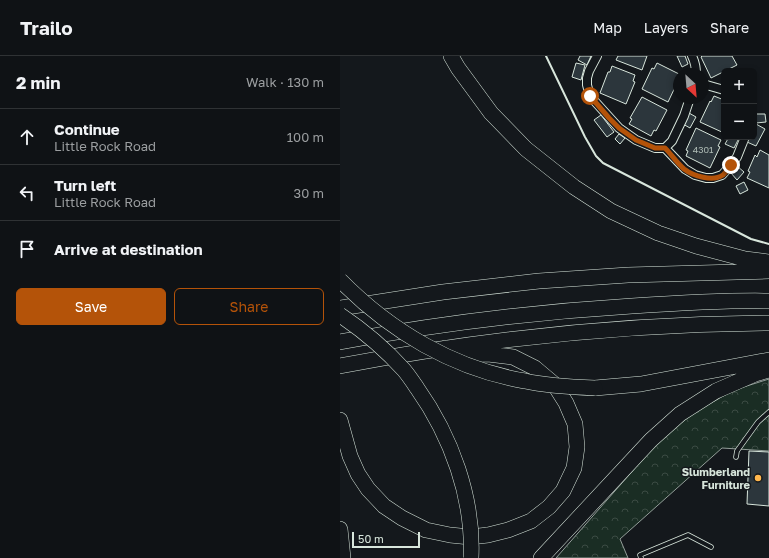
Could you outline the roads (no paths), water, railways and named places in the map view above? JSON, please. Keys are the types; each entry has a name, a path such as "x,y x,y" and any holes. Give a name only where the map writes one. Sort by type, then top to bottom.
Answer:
{"highway":[{"path":"451,56 491,113 526,149 574,187 611,211 658,233 696,246 745,259 769,262"},
{"path":"340,308 443,292 554,280 628,275 769,271"},
{"path":"340,280 384,320 425,346 474,367 523,381 567,387 595,388 641,384 769,360"},
{"path":"340,342 465,322 565,310 664,304 769,301"},
{"path":"340,315 373,340 405,372 425,399 442,428 456,462 464,489 472,544 471,558"},
{"path":"340,366 444,348 503,340 602,330 769,323"},
{"path":"340,420 350,456 358,474 368,489 384,506 402,518 426,530 470,537 488,535 508,530 531,521 549,507 563,491 574,468 577,447 575,424 566,403 554,384 535,368 513,357 488,354 468,355 444,348"},
{"path":"541,558 651,440 680,414 716,391 755,374 769,370"},
{"path":"340,529 343,558"}],"street":[{"path":"596,56 587,78 590,96 619,128 636,140 655,148 665,148 672,141 688,104"},
{"path":"692,56 696,68"},
{"path":"709,86 721,89"},
{"path":"665,148 685,169 695,175 713,178 722,175 731,165 737,157 744,140"}],"lane":[{"path":"736,457 737,451 758,422 769,412"},
{"path":"641,558 640,555 688,535 711,547"}],"place":[{"name":"Slumberland Furniture","path":"758,478"}]}
